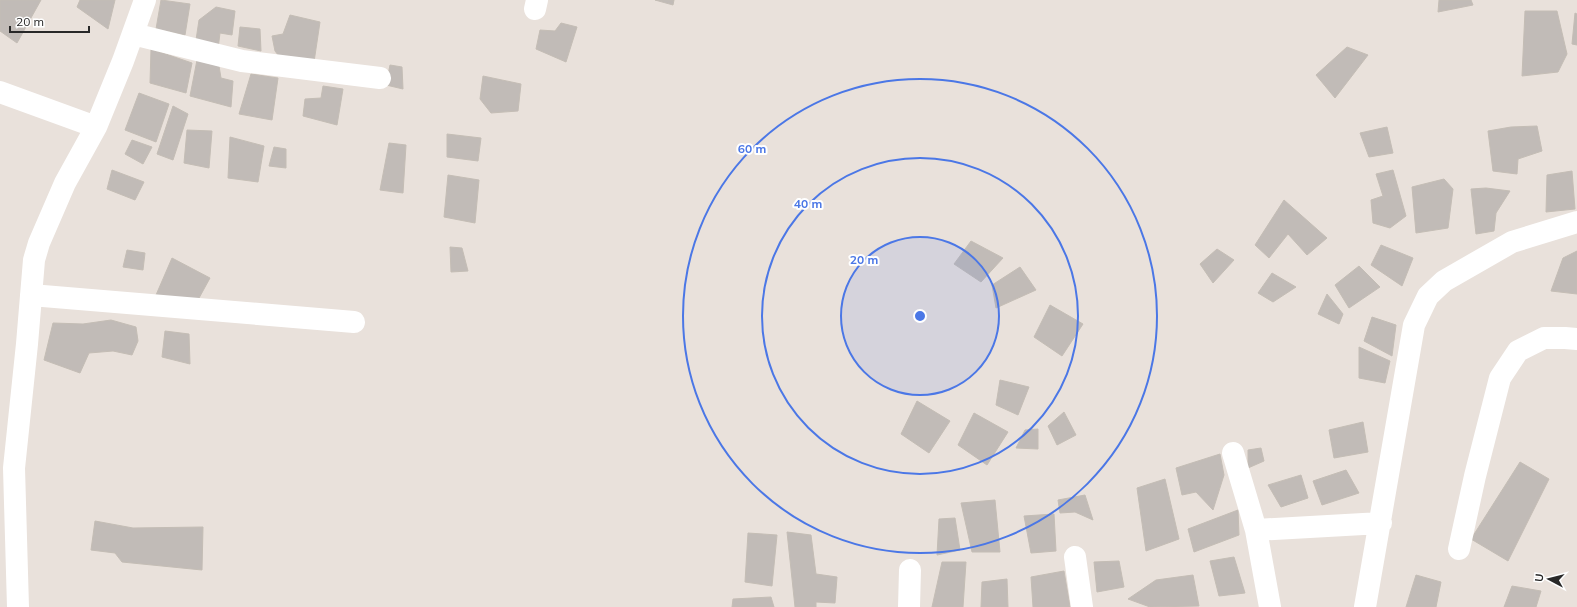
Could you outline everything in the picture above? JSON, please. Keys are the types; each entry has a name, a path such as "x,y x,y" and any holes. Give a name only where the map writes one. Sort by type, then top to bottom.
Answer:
{"street":[{"path":"18,607 14,468 34,260 39,244 65,183 96,127 145,0"},
{"path":"133,34 242,61 380,78"},
{"path":"0,92 96,127"},
{"path":"1365,607 1381,523 1414,326 1428,296 1444,281 1512,242 1577,222"},
{"path":"31,295 354,322"},
{"path":"1459,549 1475,476 1500,378 1518,351 1544,338 1577,339"},
{"path":"1233,453 1256,530 1270,607"},
{"path":"1256,530 1381,523"},
{"path":"1076,557 1082,607"},
{"path":"909,607 910,570"}],"building":[{"path":"0,0 41,0 17,43 0,31"},
{"path":"80,0 115,0 108,29 77,7"},
{"path":"161,0 190,4 185,35 156,29"},
{"path":"655,0 674,0 673,5"},
{"path":"1439,0 1471,0 1473,5 1438,12"},
{"path":"216,7 235,11 232,35 220,33 218,49 196,40 199,20"},
{"path":"1525,11 1557,11 1567,54 1558,72 1522,76"},
{"path":"1575,13 1577,14 1577,45 1572,44"},
{"path":"290,15 320,22 314,62 282,60 275,51 272,36 283,34"},
{"path":"561,23 577,27 566,62 536,49 540,30 555,31"},
{"path":"240,27 260,29 261,51 238,46"},
{"path":"1347,47 1368,55 1335,98 1316,75"},
{"path":"151,49 192,63 186,93 150,83"},
{"path":"197,60 219,66 221,78 233,81 231,107 190,96"},
{"path":"390,65 402,67 403,89 386,85"},
{"path":"251,74 278,78 272,120 239,114"},
{"path":"483,76 521,84 518,111 491,113 480,99"},
{"path":"323,86 343,89 337,125 303,116 305,99 321,98"},
{"path":"139,93 169,104 156,142 125,130"},
{"path":"173,106 188,114 173,160 157,154"},
{"path":"1537,126 1542,151 1518,159 1517,174 1493,171 1488,131 1511,127"},
{"path":"1387,127 1393,153 1369,157 1360,133"},
{"path":"187,130 212,131 209,168 184,163"},
{"path":"447,134 481,138 478,161 447,157"},
{"path":"230,137 264,146 258,182 228,178"},
{"path":"132,140 152,147 143,164 125,154"},
{"path":"389,143 406,145 403,193 380,190"},
{"path":"274,147 286,149 286,168 269,166"},
{"path":"112,170 144,182 135,200 107,189"},
{"path":"1393,170 1406,216 1390,228 1373,223 1371,200 1383,196 1376,174"},
{"path":"1572,171 1575,209 1546,212 1547,175"},
{"path":"448,175 479,180 475,223 444,217"},
{"path":"1444,179 1453,189 1448,228 1416,233 1412,187"},
{"path":"1486,188 1510,191 1496,213 1494,231 1476,234 1471,189"},
{"path":"1284,200 1327,238 1307,255 1288,234 1269,258 1255,245"},
{"path":"971,241 1003,258 981,282 954,264"},
{"path":"1381,245 1413,258 1402,286 1371,265"},
{"path":"450,247 462,248 468,271 451,272"},
{"path":"1217,249 1234,260 1213,283 1200,264"},
{"path":"127,250 145,253 143,270 123,267"},
{"path":"1577,251 1577,294 1551,291 1563,258"},
{"path":"172,258 210,278 193,309 156,295"},
{"path":"1359,266 1380,287 1349,308 1335,285"},
{"path":"1020,267 1036,290 996,308 992,285"},
{"path":"1272,273 1296,287 1273,302 1258,293"},
{"path":"1327,294 1343,314 1339,324 1318,314"},
{"path":"1050,305 1083,324 1062,356 1034,337"},
{"path":"1372,317 1396,325 1392,356 1364,341"},
{"path":"111,320 136,327 138,341 132,355 113,351 89,353 80,373 44,360 53,323 83,324"},
{"path":"165,331 189,334 190,364 162,357"},
{"path":"1359,347 1390,361 1385,383 1359,378"},
{"path":"1000,380 1029,387 1018,415 996,405"},
{"path":"917,401 950,421 929,453 901,434"},
{"path":"1064,412 1076,435 1057,445 1048,426"},
{"path":"974,413 1008,432 987,465 958,445"},
{"path":"1363,422 1368,452 1334,458 1329,430"},
{"path":"1038,429 1038,449 1016,448 1025,430"},
{"path":"1261,448 1264,461 1248,468 1248,450"},
{"path":"1220,454 1224,475 1213,510 1196,492 1182,495 1176,468"},
{"path":"1520,462 1549,479 1508,561 1471,539"},
{"path":"1346,470 1359,493 1322,505 1313,481"},
{"path":"1301,475 1308,498 1281,507 1268,485"},
{"path":"1165,479 1179,539 1146,551 1137,488"},
{"path":"1085,495 1093,520 1075,512 1060,513 1058,500"},
{"path":"995,500 1000,552 972,552 961,503"},
{"path":"1238,510 1239,535 1194,552 1188,529"},
{"path":"1054,514 1056,551 1031,553 1024,516"},
{"path":"955,518 960,550 937,555 939,519"},
{"path":"95,521 133,528 203,527 202,570 122,562 115,553 91,550"},
{"path":"787,532 811,535 816,574 837,577 835,603 816,602 816,607 795,607"},
{"path":"748,533 777,535 772,586 745,582"},
{"path":"1234,557 1245,593 1219,596 1210,561"},
{"path":"1119,561 1124,587 1097,592 1094,562"},
{"path":"942,562 966,562 963,607 932,607"},
{"path":"1064,571 1070,607 1033,607 1031,577"},
{"path":"1193,575 1199,606 1150,607 1128,599 1156,580"},
{"path":"1416,575 1441,582 1436,607 1406,607"},
{"path":"1007,579 1008,607 981,607 982,582"},
{"path":"1512,586 1541,591 1536,607 1504,607"},
{"path":"771,597 774,607 732,607 733,599"}]}
